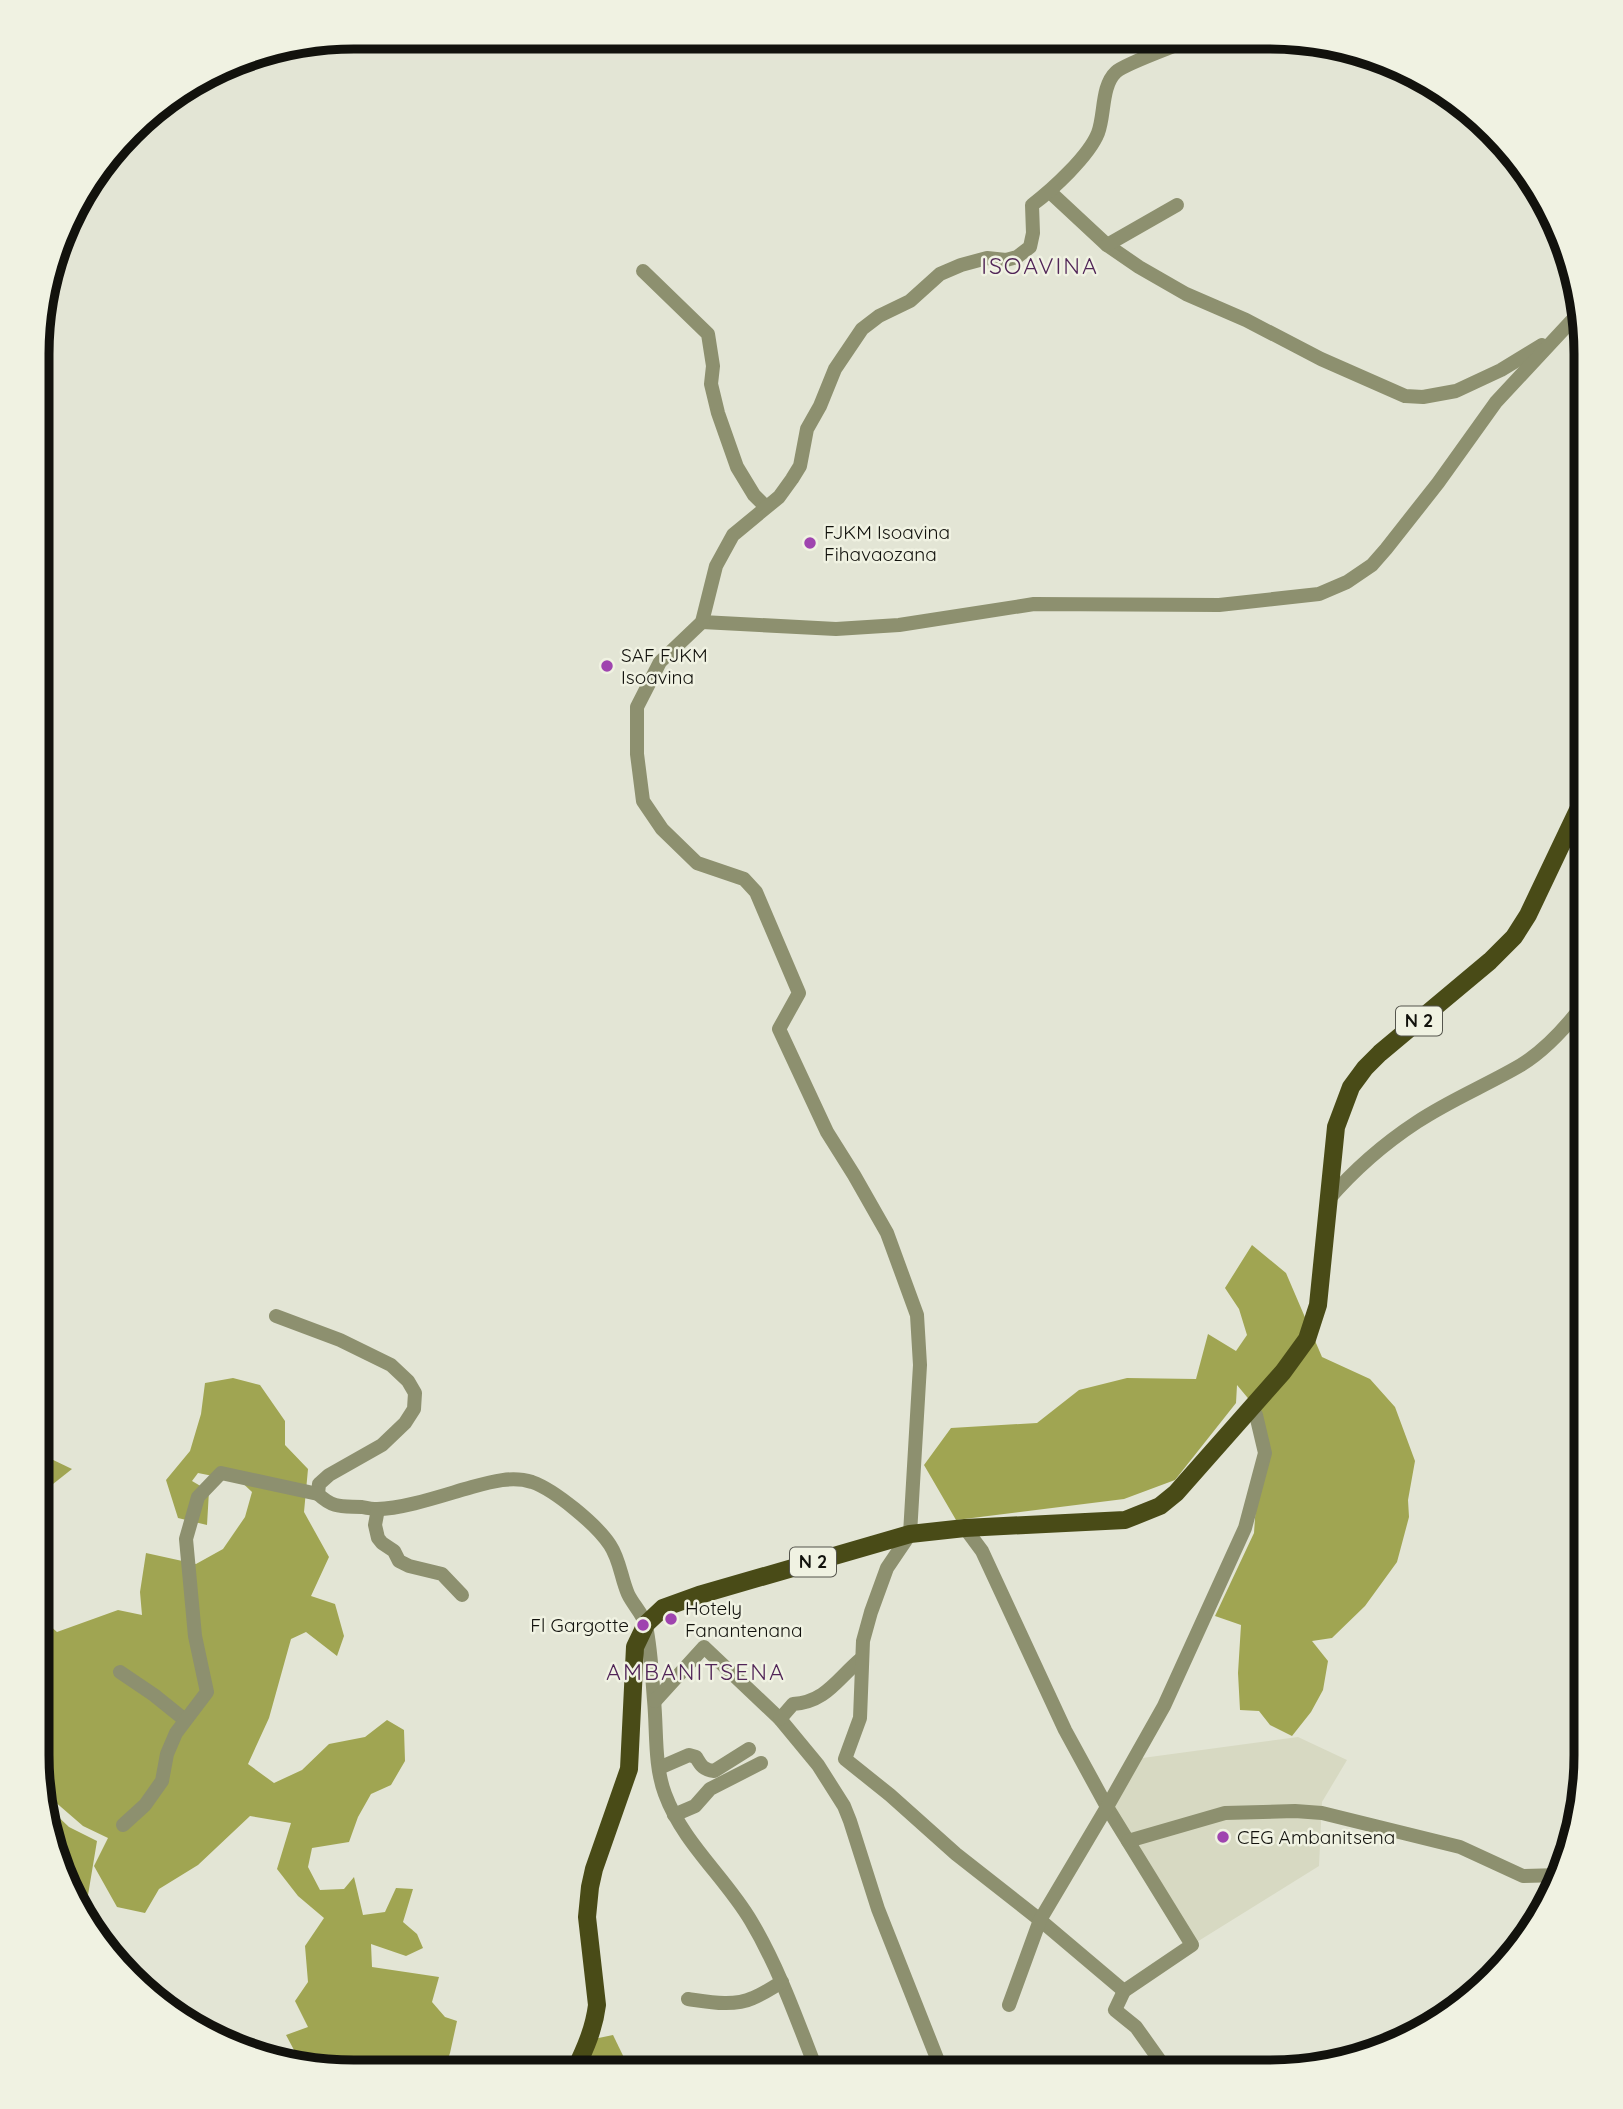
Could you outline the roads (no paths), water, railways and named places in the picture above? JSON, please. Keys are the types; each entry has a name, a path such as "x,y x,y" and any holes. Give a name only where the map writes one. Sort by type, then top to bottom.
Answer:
{"main road":[{"name":"N 2","path":"646,1623 663,1608 699,1595 910,1534 965,1528 1125,1520 1160,1506 1176,1493 1297,1355 1307,1339 1318,1305 1336,1128 1351,1087 1380,1053 1490,961 1514,937 1528,915 1574,818"},
{"path":"580,2060 589,2040 597,2005 587,1917 590,1887 629,1769 635,1647 646,1623"}],"street":[{"path":"1124,1991 845,1759 860,1718 861,1659 871,1612 887,1568 910,1534 920,1365 917,1315 887,1233 827,1132 779,1029 799,993 756,892 744,879 697,863 662,829 643,800 637,754 637,707 660,662 702,622 716,566 733,535 779,496 800,466 807,429 835,369 862,329 879,316 910,301 940,274 987,258 1006,260 1017,257 1030,247 1033,233 1032,205 1050,192 1090,147 1099,131 1109,81 1118,70 1167,49"},
{"path":"1050,192 1107,245 1186,295 1246,320 1321,359 1405,396 1423,397 1456,391 1501,370 1557,335"},
{"path":"1107,245 1177,205"},
{"path":"643,271 708,334 713,366 711,384 718,413 737,467 754,495 765,506"},
{"path":"702,622 836,629 899,625 1034,604 1219,605 1319,594 1347,582 1372,565 1438,483 1496,402 1572,320"},
{"path":"1328,1200 1381,1149 1417,1122 1522,1064 1549,1044 1574,1015"},
{"path":"276,1316 340,1340 391,1365 408,1381 415,1394 414,1409 405,1423 382,1446 329,1475 319,1484 318,1494"},
{"path":"1009,2005 1040,1920 1164,1706 1245,1528 1265,1453 1256,1415 1251,1409"},
{"path":"123,1825 145,1805 162,1782 167,1754 176,1733 207,1692 195,1636 186,1539 198,1497 221,1473 318,1494 325,1500 345,1508 378,1509 487,1482 515,1479 530,1482 544,1487 579,1513 609,1544 619,1564 628,1594 646,1623 659,1768 664,1792 674,1815 750,1919 782,1982 813,2060"},
{"path":"378,1509 375,1525 378,1538 394,1551 399,1561 442,1574 462,1594"},
{"path":"965,1528 982,1551 1055,1710 1107,1807 1192,1945 1124,1991 1115,2010 1136,2027 1159,2060"},
{"path":"654,1701 704,1647 780,1718 818,1765 844,1806 878,1909 938,2060"},
{"path":"780,1718 793,1704 809,1703 828,1692 861,1659"},
{"path":"120,1672 185,1720"},
{"path":"659,1768 689,1755 696,1757 701,1766 714,1771 749,1749"},
{"path":"674,1815 695,1806 710,1789 761,1763"},
{"path":"1128,1841 1225,1813 1322,1812 1460,1847 1523,1876 1550,1875"},
{"path":"688,1999 738,2002 752,1998 782,1982"}],"place":[{"name":"FJKM Isoavina Fihavaozana","path":"810,543"},
{"name":"SAF FJKM Isoavina","path":"607,666"},
{"name":"Hotely Fanantenana","path":"671,1619"},
{"name":"Fl Gargotte","path":"643,1625"},
{"name":"CEG Ambanitsena","path":"1223,1837"}],"district":[{"name":"ISOAVINA","path":"1040,266"},
{"name":"AMBANITSENA","path":"696,1672"}]}
